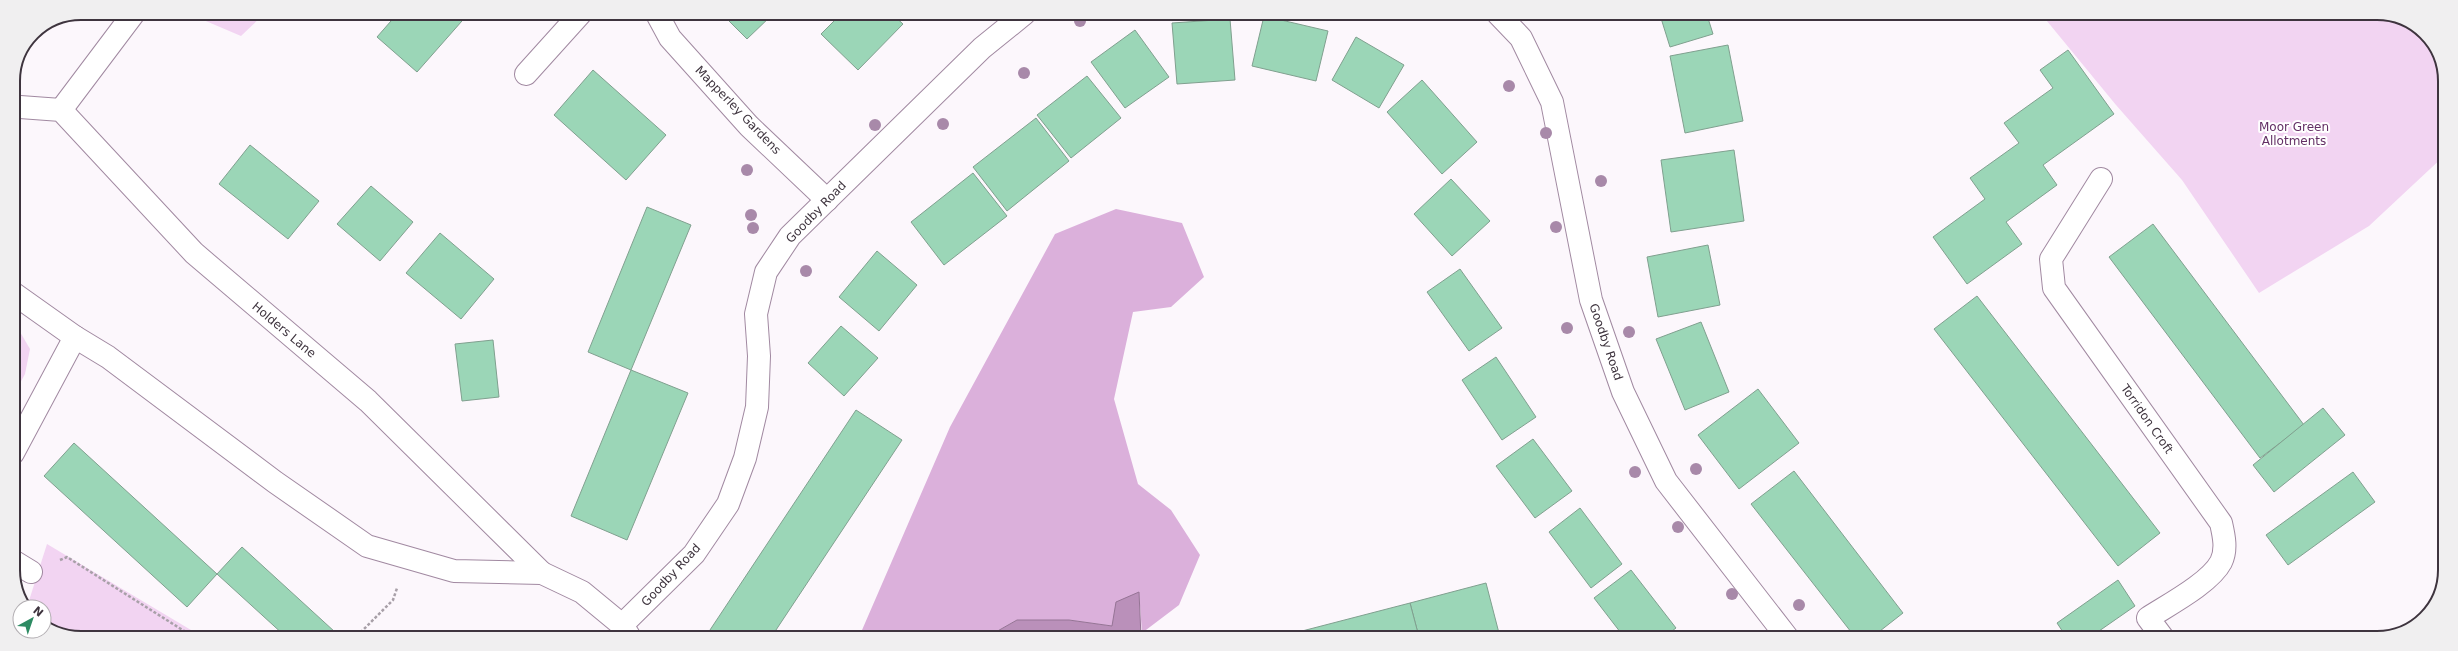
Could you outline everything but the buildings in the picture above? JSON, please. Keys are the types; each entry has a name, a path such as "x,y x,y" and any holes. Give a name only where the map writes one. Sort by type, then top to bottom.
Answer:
{"street":[{"path":"20,107 61,110 129,20"},
{"path":"526,74 576,20"},
{"name":"Mapperley Gardens","path":"660,20 670,38 749,126 827,200"},
{"name":"Goodby Road","path":"625,631 694,554 728,504 745,458 757,407 759,356 756,314 766,272 790,236 982,48 1017,20"},
{"name":"Goodby Road","path":"1504,20 1521,38 1552,102 1591,300 1623,392 1666,481 1782,631"},
{"name":"Holders Lane","path":"61,110 194,253 368,401 542,573 582,592 625,631"},
{"name":"Torridon Croft","path":"2101,179 2050,259 2054,288 2221,523 2225,542 2221,562 2208,578 2148,618 2158,631"},
{"name":"Holders Lane","path":"20,298 75,338 108,358 275,482 367,546 454,571 542,573"},
{"path":"20,440 75,338"}],"path":[{"path":"22,567 67,557 184,631"},
{"path":"362,631 393,600 407,557"}],"green space":[{"path":"203,20 258,20 241,36"},
{"name":"Moor Green Allotments","path":"2046,20 2377,20 2393,22 2407,28 2423,41 2428,47 2436,65 2438,77 2438,162 2369,226 2259,293 2182,180 2116,105"},
{"path":"20,332 30,349 25,374 20,383"},
{"path":"47,544 193,631 81,631 65,629 52,623 52,599 30,599"}],"shaded area":[{"path":"1116,209 1182,223 1204,277 1171,307 1133,312 1114,399 1138,484 1171,510 1200,555 1179,605 1145,631 1142,631 1139,592 1112,626 1069,620 1017,620 998,631 862,631 950,427 1055,234"},
{"path":"1139,592 1141,631 998,631 1017,620 1069,620 1112,626 1116,602"}]}
